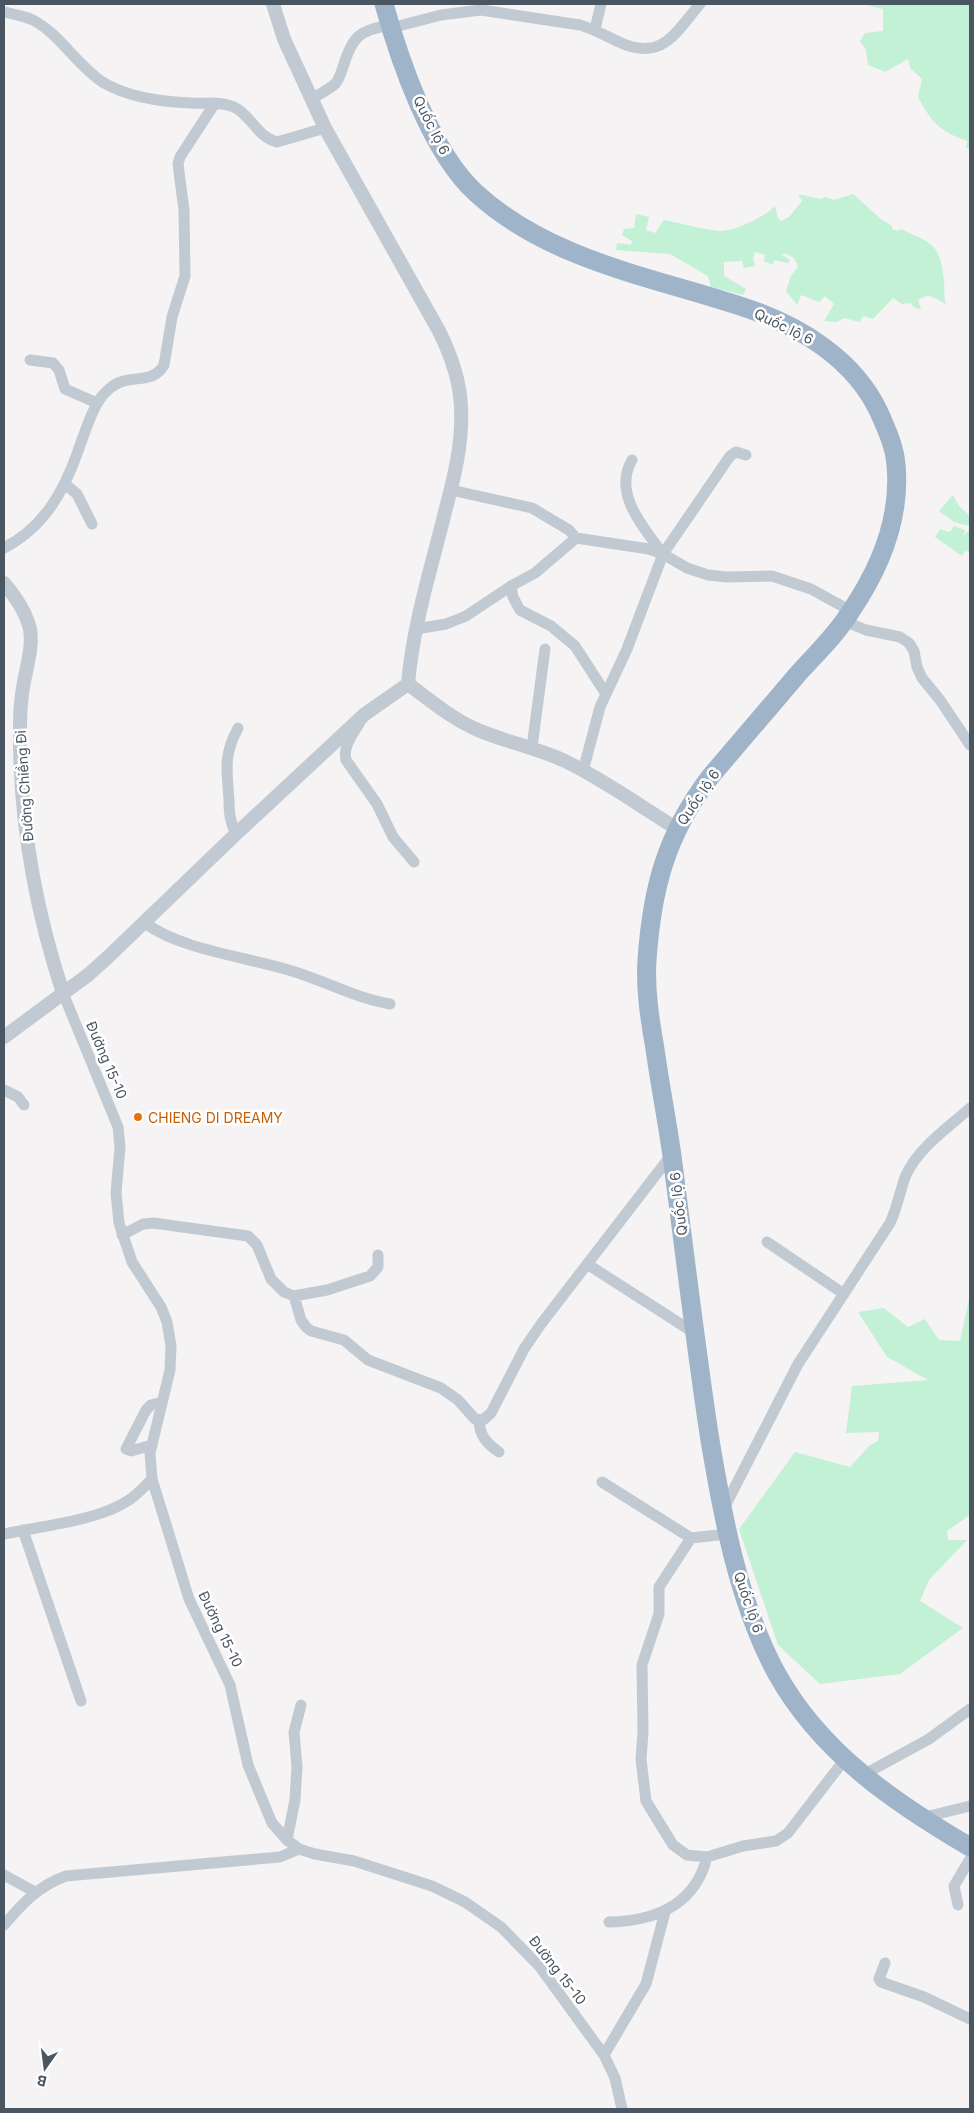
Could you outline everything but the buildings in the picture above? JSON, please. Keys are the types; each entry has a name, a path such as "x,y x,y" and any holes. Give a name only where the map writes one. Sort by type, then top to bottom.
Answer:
{"highway":[{"name":"Quốc lộ 6","path":"384,4 390,27 416,96 437,141 457,172 475,193 509,219 532,233 580,256 748,308 795,328 816,341 855,375 876,406 885,425 896,463 896,477 894,508 886,545 878,566 848,616 710,777 676,828 662,866 654,897 646,964 649,1014 672,1154 693,1332 722,1513 744,1591 765,1649 777,1674 795,1703 845,1759 863,1775 921,1818 970,1847"}],"street":[{"path":"4,1037 88,975 365,714 408,684 416,629 451,490 460,442 462,423 458,383 454,365 439,331 325,128 284,39 273,4"},
{"path":"595,29 601,4"},
{"path":"312,99 335,84 341,74 351,43 369,29 390,27 441,15 482,10 580,25 595,29 633,47 652,49 661,46 673,36 700,4"},
{"path":"4,12 33,20 52,34 92,74 117,89 134,95 174,103 215,103 234,107 246,117 258,132 277,142 325,128"},
{"path":"4,548 26,536 43,518 65,484 97,403 110,388 123,381 152,377 164,365 172,317 185,276 184,210 178,164 180,157 215,103"},
{"path":"30,360 53,363 58,370 65,389 97,403"},
{"path":"583,771 596,716 628,649 663,554 730,456 736,452 746,456"},
{"path":"632,460 625,479 631,505 640,522 663,554"},
{"path":"65,484 77,494 92,524"},
{"path":"451,490 532,508 569,530 576,538 640,546 663,554 687,568 708,575 727,577 772,576 811,589 866,630 900,637 909,642 914,651 917,668 922,678 940,700 970,745"},
{"path":"416,629 446,624 460,619 535,573 576,538"},
{"name":"Đường Chiềng Đi","path":"4,583 21,607 30,629 28,661 20,705 23,794 36,895 47,943 63,994"},
{"path":"511,586 520,610 550,626 575,646 606,694"},
{"path":"532,747 545,649"},
{"path":"408,684 446,712 468,725 488,734 532,747 561,759 676,828"},
{"path":"365,714 347,746 345,756 377,804 393,837 414,862"},
{"path":"236,834 230,822 225,771 231,742 238,728"},
{"path":"145,923 155,931 174,940 292,971 351,994 390,1004"},
{"name":"Đường 15-10","path":"63,994 118,1127 120,1147 116,1200 122,1235 132,1262 158,1300 167,1322 171,1362 152,1445 150,1465 152,1479 189,1599 230,1685 245,1753 256,1786 272,1823 287,1840 299,1849 354,1861 418,1880 446,1892 484,1914 513,1938 540,1967 604,2055 615,2078 622,2109"},
{"path":"4,1090 18,1097 24,1105"},
{"path":"722,1513 798,1364 890,1223 898,1206 906,1175 923,1150 970,1108"},
{"path":"294,1296 301,1320 306,1328 348,1342 368,1360 441,1388 453,1396 475,1419 487,1418 491,1414 529,1340 672,1154"},
{"path":"122,1235 143,1224 153,1222 248,1236 257,1245 271,1279 284,1292 294,1296 327,1290 370,1276 378,1267 378,1255"},
{"path":"767,1242 844,1294"},
{"path":"587,1264 693,1332"},
{"path":"152,1445 131,1452 126,1449 146,1410 151,1405 162,1402"},
{"path":"479,1420 479,1427 486,1442 499,1452"},
{"path":"4,1534 68,1522 118,1506 135,1496 152,1479"},
{"path":"602,1482 691,1538 727,1534"},
{"path":"23,1530 81,1702"},
{"path":"691,1538 659,1587 658,1614 642,1665 643,1732 641,1759 648,1806 673,1845 687,1855 707,1857 743,1846 776,1841 784,1836 845,1759"},
{"path":"287,1840 295,1800 297,1767 294,1732 301,1705"},
{"path":"863,1775 928,1739 970,1709"},
{"path":"921,1818 970,1806"},
{"path":"4,1925 35,1892 49,1883 74,1875 280,1857 299,1849"},
{"path":"608,1922 665,1912 694,1888 702,1875 707,1857"},
{"path":"958,1905 954,1886 970,1860"},
{"path":"4,1875 35,1892"},
{"path":"604,2055 646,1984 665,1912"},
{"path":"885,1963 879,1979 881,1982 924,1997 970,2019"}],"green space":[{"path":"863,4 970,4 970,149 966,148 967,141 949,133 932,120 918,97 922,79 910,68 908,59 885,72 868,65 866,50 860,41 865,33 883,31 883,9"},
{"path":"798,194 834,200 853,194 881,219 892,226 892,229 898,231 901,229 933,246 940,259 946,304 928,295 918,300 921,309 914,308 911,303 902,304 893,298 873,319 863,316 860,322 844,318 837,322 824,321 834,304 825,296 819,302 801,295 797,305 786,291 791,276 798,266 794,258 785,253 782,255 790,260 788,263 774,260 773,265 764,261 765,255 755,252 753,259 755,266 744,268 742,261 724,262 724,276 746,289 743,295 711,287 708,276 670,254 616,250 617,243 631,245 632,241 622,235 624,229 634,228 636,214 649,217 646,230 655,233 664,220 711,230 725,231 749,223 764,215 775,206 778,218 781,221 789,217 802,201"},
{"path":"953,495 959,506 970,516 970,526 954,522 939,511"},
{"path":"954,526 965,530 964,536 970,531 970,552 965,551 962,556 935,537 940,529 950,532"},
{"path":"970,1295 970,1515 947,1531 948,1540 967,1540 929,1580 920,1601 963,1628 900,1674 820,1684 778,1645 739,1529 795,1452 850,1467 870,1445 878,1441 879,1432 846,1433 852,1386 928,1380 887,1357 858,1312 884,1308 908,1327 925,1319 939,1340 960,1341"}],"place":[{"name":"CHIENG DI DREAMY","path":"138,1117"}]}
